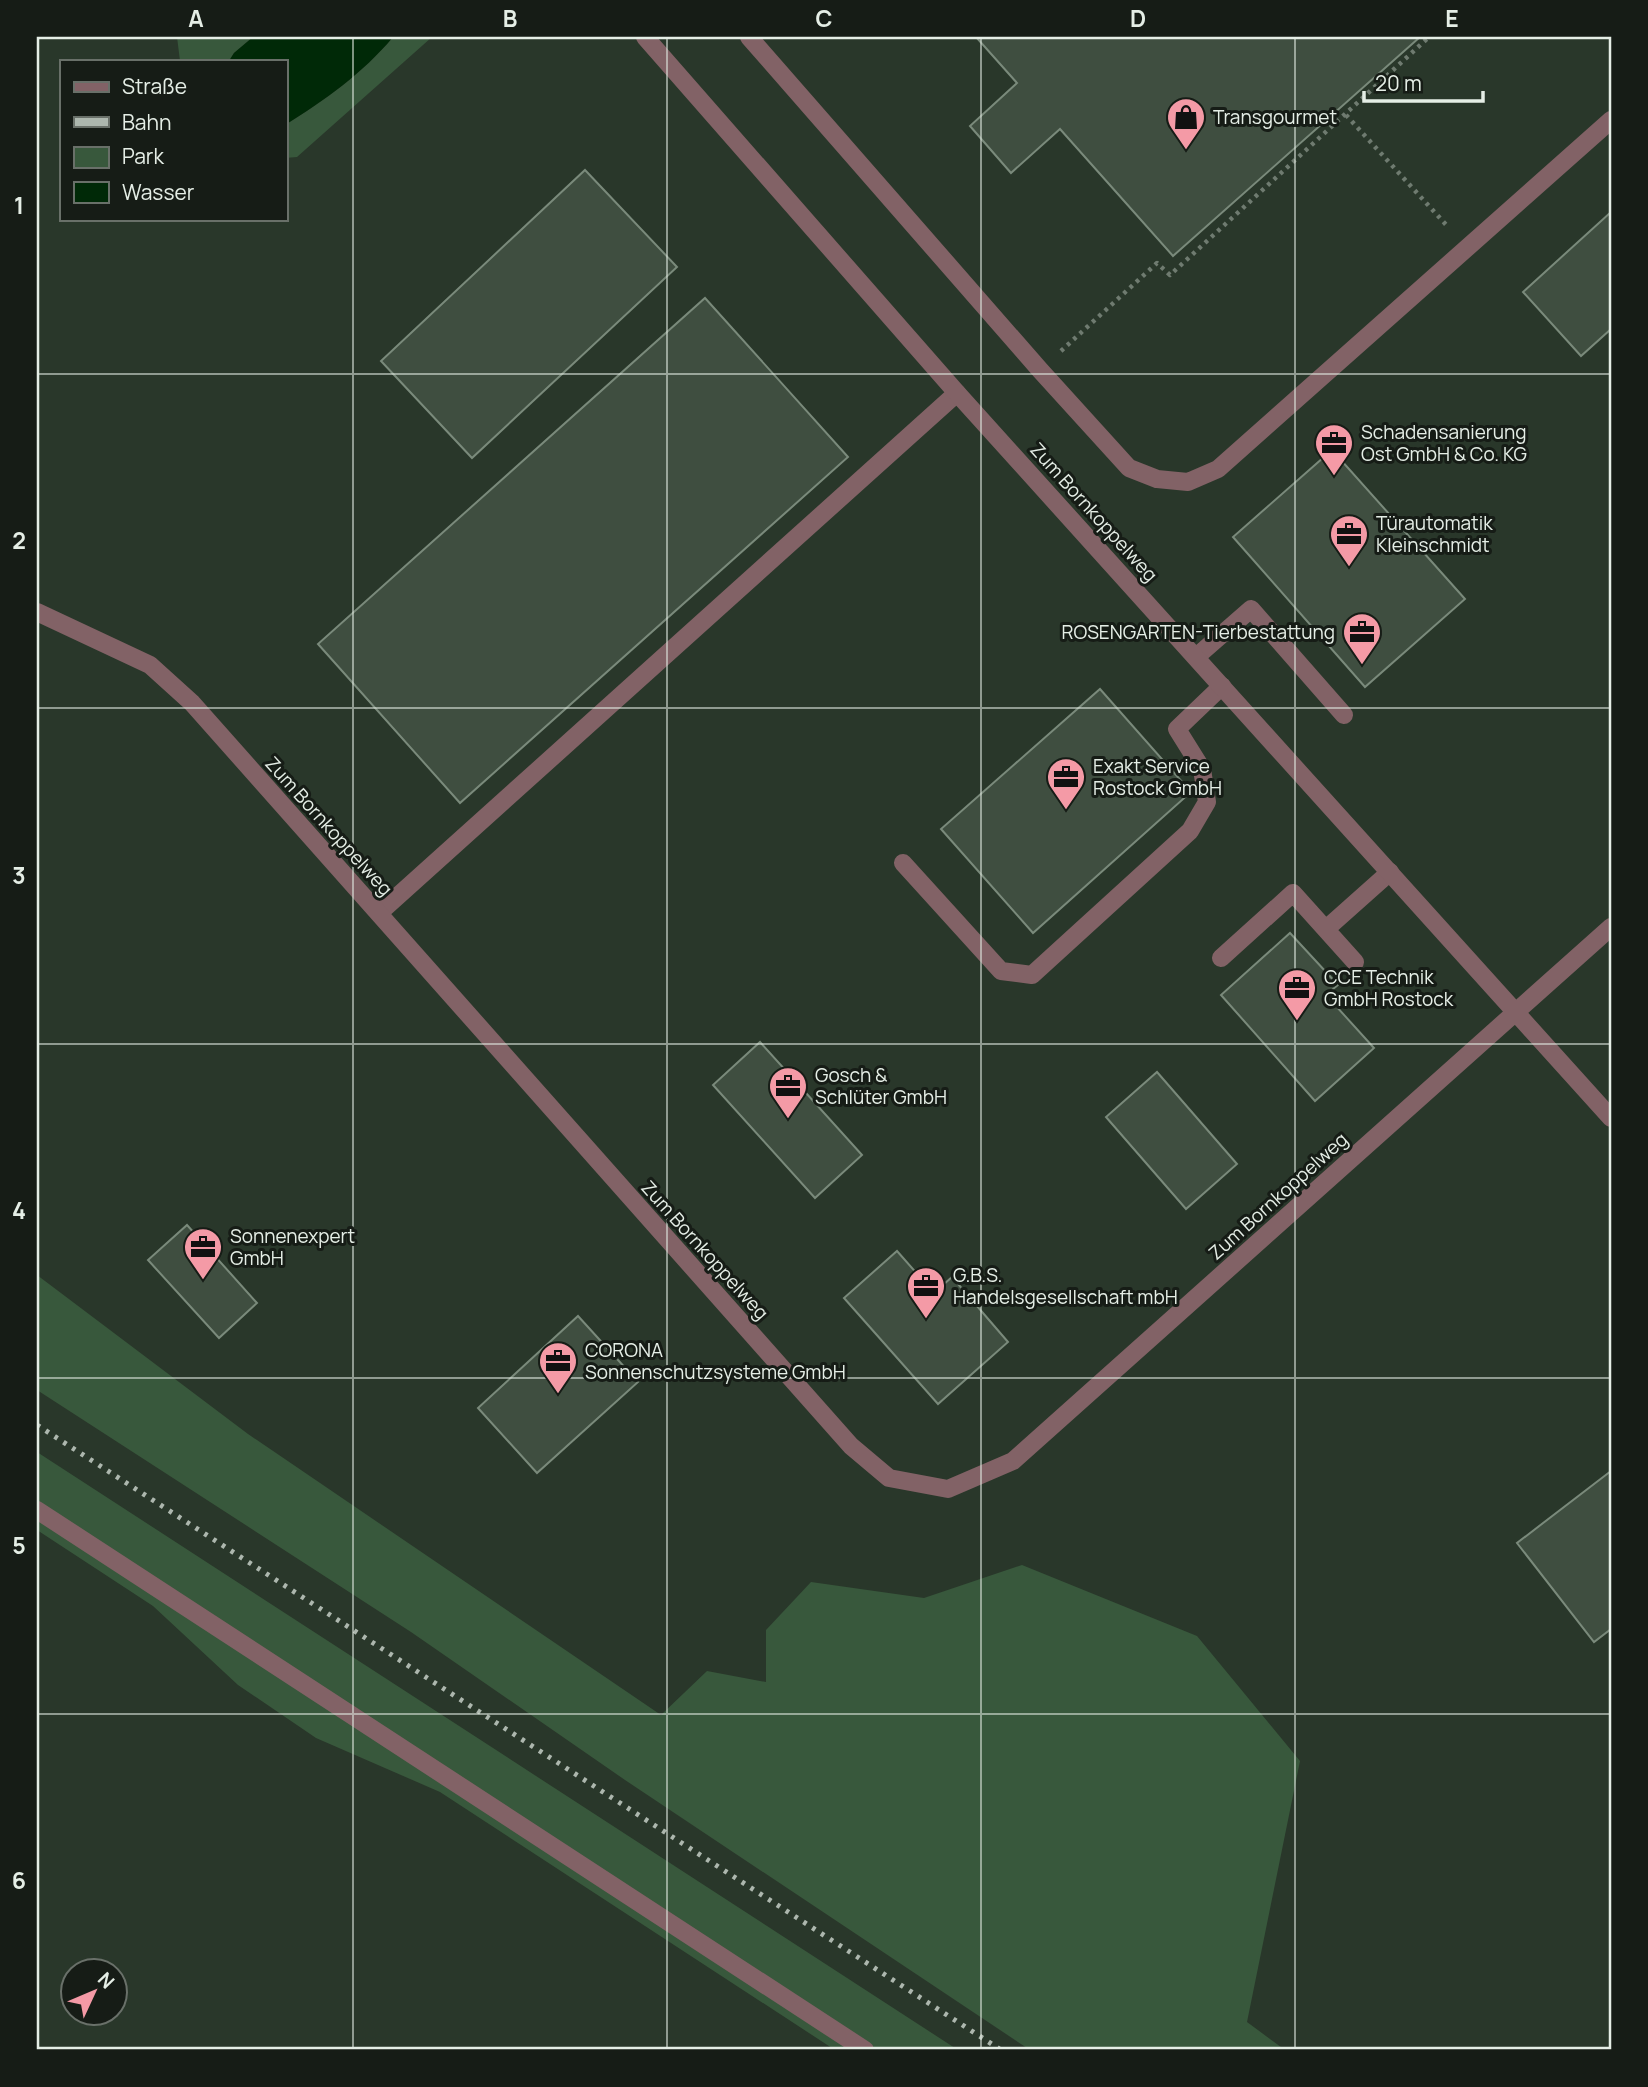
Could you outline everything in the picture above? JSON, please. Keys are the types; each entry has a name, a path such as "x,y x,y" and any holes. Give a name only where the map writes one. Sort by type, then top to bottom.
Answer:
{"street":[{"name":"Zum Bornkoppelweg","path":"645,37 957,393 1611,1118"},
{"path":"749,37 1129,468 1157,479 1188,482 1218,469 1611,120"},
{"path":"379,913 957,393"},
{"path":"1196,657 1251,609 1344,715"},
{"name":"Zum Bornkoppelweg","path":"37,612 150,665 192,704 851,1446 889,1478 948,1489 1013,1461 1611,927"},
{"path":"904,863 1001,971 1032,975 1191,831 1207,802 1202,769 1177,729 1222,686"},
{"path":"1326,929 1390,872"},
{"path":"1221,958 1293,893 1355,962"},
{"path":"37,1510 865,2050"}],"path":[{"path":"1040,370 1157,263 1170,275 1429,37"},
{"path":"1346,115 1468,248"}],"green space":[{"path":"177,37 253,37 230,60 180,60"},
{"path":"393,37 432,37 297,157 287,158 287,124 343,85"},
{"path":"37,1275 248,1434 661,1715 707,1671 766,1682 766,1630 811,1582 924,1598 1022,1565 1197,1636 1300,1761 1247,2022 1285,2050 1030,2050 625,1780 411,1632 37,1390"},
{"path":"37,1452 958,2050 835,2050 440,1792 316,1738 238,1685 153,1606 37,1530"}],"water":[{"path":"253,37 393,37 343,85 287,124 287,60 230,60"}],"building":[{"name":"Transgourmet","path":"976,37 1420,37 1173,256 1060,129 1011,173 970,126 1017,83"},
{"path":"585,170 677,267 472,458 381,361"},
{"path":"1611,212 1611,329 1581,356 1523,292"},
{"path":"705,298 848,457 460,803 318,644"},
{"name":"Türautomatik Kleinschmidt","path":"1332,450 1465,599 1365,687 1233,537"},
{"name":"Exakt Service Rostock GmbH","path":"1100,689 1191,792 1033,933 941,829"},
{"name":"CCE Technik GmbH Rostock","path":"1290,933 1338,985 1326,995 1374,1048 1315,1101 1221,995"},
{"name":"Gosch & Schlüter GmbH","path":"760,1042 862,1155 815,1198 713,1085"},
{"path":"1157,1072 1237,1164 1186,1209 1106,1117"},
{"name":"Sonnenexpert GmbH","path":"187,1225 257,1303 219,1338 148,1260"},
{"name":"G.B.S. Handelsgesellschaft mbH","path":"897,1251 934,1293 952,1277 1008,1342 938,1404 844,1298"},
{"name":"CORONA Sonnenschutzsysteme GmbH","path":"578,1316 638,1382 537,1473 478,1408"},
{"path":"1611,1471 1611,1629 1594,1642 1517,1543"}],"railway":[{"path":"37,1425 1001,2050"}],"place":[{"name":"Transgourmet","path":"1186,151"},
{"name":"Schadensanierung Ost GmbH & Co. KG","path":"1334,477"},
{"name":"Türautomatik Kleinschmidt","path":"1349,568"},
{"name":"ROSENGARTEN-Tierbestattung","path":"1362,666"},
{"name":"Exakt Service Rostock GmbH","path":"1066,811"},
{"name":"CCE Technik GmbH Rostock","path":"1297,1022"},
{"name":"Gosch & Schlüter GmbH","path":"788,1120"},
{"name":"Sonnenexpert GmbH","path":"203,1281"},
{"name":"G.B.S. Handelsgesellschaft mbH","path":"926,1320"},
{"name":"CORONA Sonnenschutzsysteme GmbH","path":"558,1395"}]}
